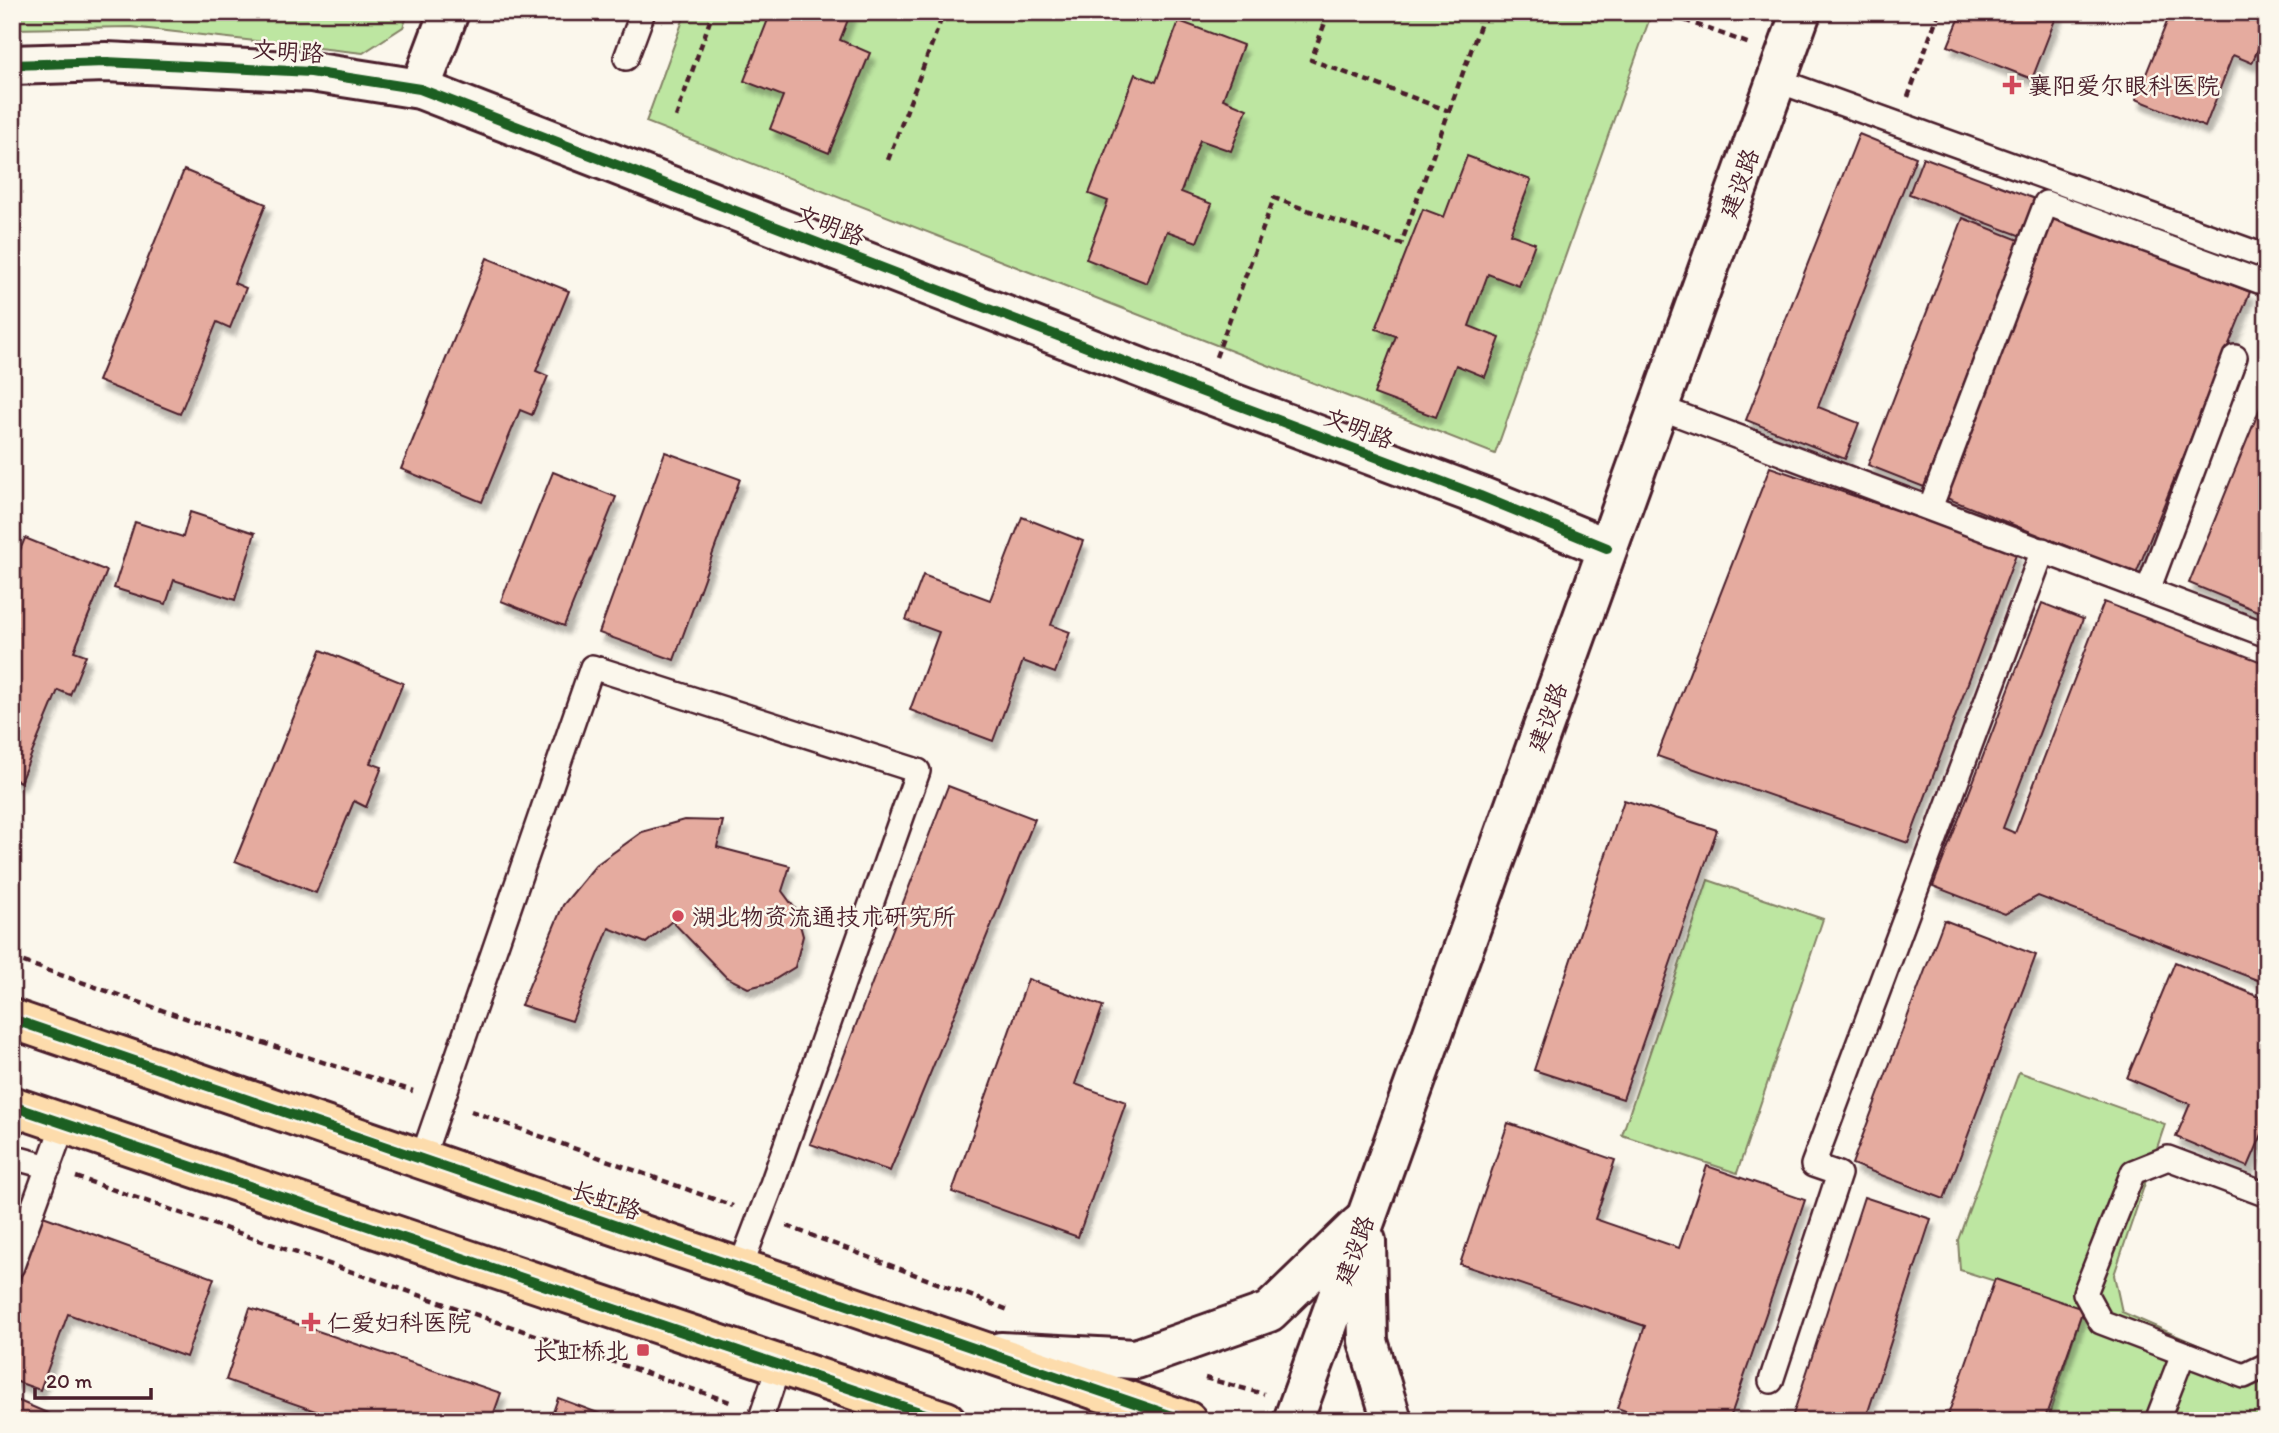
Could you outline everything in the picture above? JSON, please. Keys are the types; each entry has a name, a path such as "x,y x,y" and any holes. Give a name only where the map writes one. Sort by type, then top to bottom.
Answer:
{"highway":[{"name":"长虹路","path":"12,1019 1187,1421"},
{"path":"12,1106 944,1420"}],"street":[{"path":"420,89 449,12"},
{"name":"建设路","path":"1296,1412 1801,12"},
{"name":"文明路","path":"12,65 106,62 311,72 420,89 1203,392 1468,491 1607,548"},
{"path":"984,1351 1136,1359 1269,1312 1366,1219"},
{"path":"1366,1219 1368,1341 1392,1421"}],"lane":[{"path":"626,58 643,12"},
{"path":"1780,68 1899,124 2267,257"},
{"path":"1930,508 2046,203 2267,284"},
{"path":"2148,590 2235,357"},
{"path":"1658,407 2267,635"},
{"path":"1771,1381 1839,1174 1813,1165 2043,550"},
{"path":"422,1159 592,667 918,771 740,1268"},
{"path":"12,1266 64,1124"},
{"path":"12,1157 49,1167"},
{"path":"2267,1195 2168,1158 2133,1172 2085,1293 2101,1322 2244,1376 2267,1365"},
{"path":"2157,1421 2183,1354"},
{"path":"761,1417 779,1365"}],"path":[{"path":"676,117 713,12"},
{"path":"888,160 944,12"},
{"path":"1329,12 1311,60 1450,111"},
{"path":"1203,392 1275,198 1401,244 1485,12"},
{"path":"1662,12 1780,68"},
{"path":"1899,124 1939,12"},
{"path":"12,958 173,1014 443,1100 760,1215 1019,1314"},
{"path":"49,1167 761,1417"},
{"path":"1199,1376 1296,1412"}],"green space":[{"path":"12,12 409,12 403,27 363,53 131,27 12,29"},
{"path":"686,12 1652,12 1495,454 646,122"},
{"path":"1708,880 1823,919 1737,1173 1622,1135"},
{"path":"2019,1072 2165,1124 2114,1275 2122,1312 2267,1375 2267,1421 2047,1421 2083,1309 1960,1270 1958,1240"}],"building":[{"path":"771,12 851,12 840,40 870,53 829,153 770,129 783,96 744,81"},
{"name":"襄阳爱尔眼科医院","path":"1962,12 2058,12 2032,79 1948,46"},
{"path":"2171,12 2248,12 2267,20 2267,28 2252,63 2233,55 2205,127 2136,99"},
{"path":"1179,21 1243,45 1223,99 1247,109 1231,151 1200,140 1181,192 1212,204 1197,242 1167,231 1147,283 1086,259 1108,201 1089,194 1135,74 1156,82"},
{"path":"1859,134 1916,157 1818,407 1859,423 1845,459 1746,420"},
{"path":"1467,156 1531,180 1510,234 1535,243 1519,286 1488,274 1469,326 1500,338 1485,377 1456,365 1436,417 1374,394 1396,336 1376,329 1423,209 1444,217"},
{"path":"1923,157 2038,200 2024,237 1909,194"},
{"path":"184,170 266,204 234,283 246,288 230,328 217,322 180,414 98,381"},
{"path":"2054,213 2250,292 2136,574 1939,495"},
{"path":"1963,218 2019,240 1924,487 1868,465"},
{"path":"487,258 569,291 536,371 548,376 532,415 520,410 482,502 401,469"},
{"path":"2267,391 2267,615 2189,583"},
{"path":"665,452 740,479 674,660 599,633"},
{"path":"1770,467 2017,552 1908,843 1657,756"},
{"path":"553,472 616,497 564,626 501,601"},
{"path":"190,512 255,533 235,600 174,580 166,604 114,588 135,522 183,537"},
{"path":"1022,517 1083,541 1051,625 1070,632 1055,673 1023,661 993,741 910,710 939,632 906,620 923,575 990,600"},
{"path":"25,538 107,571 74,651 86,655 70,695 58,690 20,782 12,778 12,569"},
{"path":"2104,602 2267,664 2265,983 2038,896 2005,914 1933,886 2042,603 2083,619 2003,828 2015,833"},
{"path":"321,650 403,683 370,763 382,767 366,807 354,801 316,893 235,861"},
{"path":"948,786 1035,819 890,1171 810,1144"},
{"path":"1624,800 1717,830 1623,1099 1534,1070"},
{"name":"湖北物资流通技术研究所","path":"684,820 723,821 717,847 790,866 782,891 796,910 803,936 795,967 769,983 748,988 726,977 672,921 646,943 609,928 572,1021 521,1005 563,905 596,865 642,832"},
{"path":"1944,920 2036,955 1944,1199 1852,1164"},
{"path":"2175,962 2267,1000 2267,1133 2263,1132 2248,1167 2176,1137 2190,1104 2127,1078"},
{"path":"1028,979 1103,1006 1075,1084 1126,1102 1078,1237 952,1192"},
{"path":"1508,1123 1615,1160 1595,1219 1679,1248 1707,1166 1805,1200 1729,1421 1654,1421 1617,1408 1645,1326 1460,1264"},
{"path":"1864,1197 1931,1219 1865,1421 1791,1421"},
{"path":"43,1216 214,1278 186,1357 68,1314 40,1390 12,1380 12,1301"},
{"path":"1995,1279 2083,1309 2044,1421 1946,1421"},
{"path":"250,1308 501,1393 491,1421 344,1421 226,1380"},
{"path":"12,1398 66,1421 12,1421"},
{"path":"558,1398 619,1421 550,1421"}],"cycle path":[{"path":"12,65 106,62 311,72 420,89 1203,392 1480,496 1607,548"},
{"path":"12,1019 1187,1421"},
{"path":"12,1106 946,1421"}],"place":[{"name":"襄阳爱尔眼科医院","path":"2012,85"},
{"name":"湖北物资流通技术研究所","path":"678,916"},
{"name":"仁爱妇科医院","path":"311,1322"},
{"name":"长虹桥北","path":"643,1350"}]}
